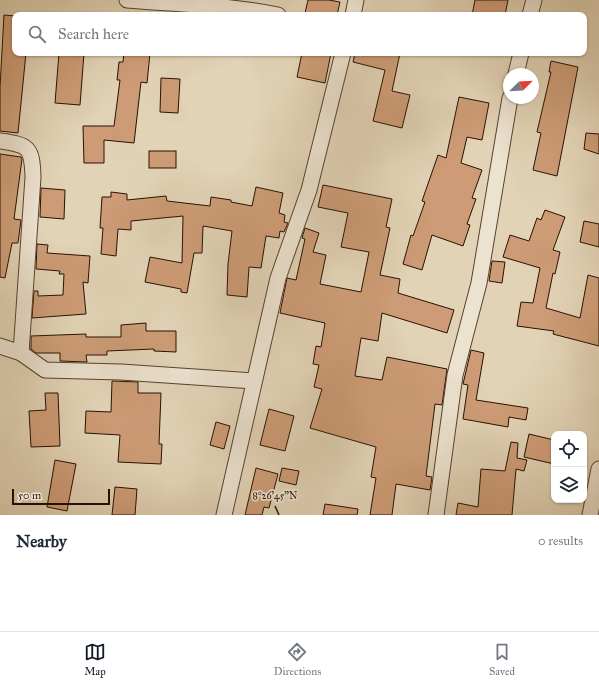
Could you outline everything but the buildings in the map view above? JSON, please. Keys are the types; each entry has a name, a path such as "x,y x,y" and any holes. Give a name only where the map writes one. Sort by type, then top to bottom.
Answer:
{"street":[{"path":"127,0 181,3 264,12"},
{"path":"354,12 356,0"},
{"path":"531,12 534,0"},
{"path":"224,515 278,278 309,190 342,56"},
{"path":"517,68 520,56"},
{"path":"436,515 455,375 479,283 509,104"},
{"path":"0,141 22,144 28,150 32,159 21,353"},
{"path":"0,346 21,353 45,370 121,372 254,382"},
{"path":"590,515 599,469"}]}
